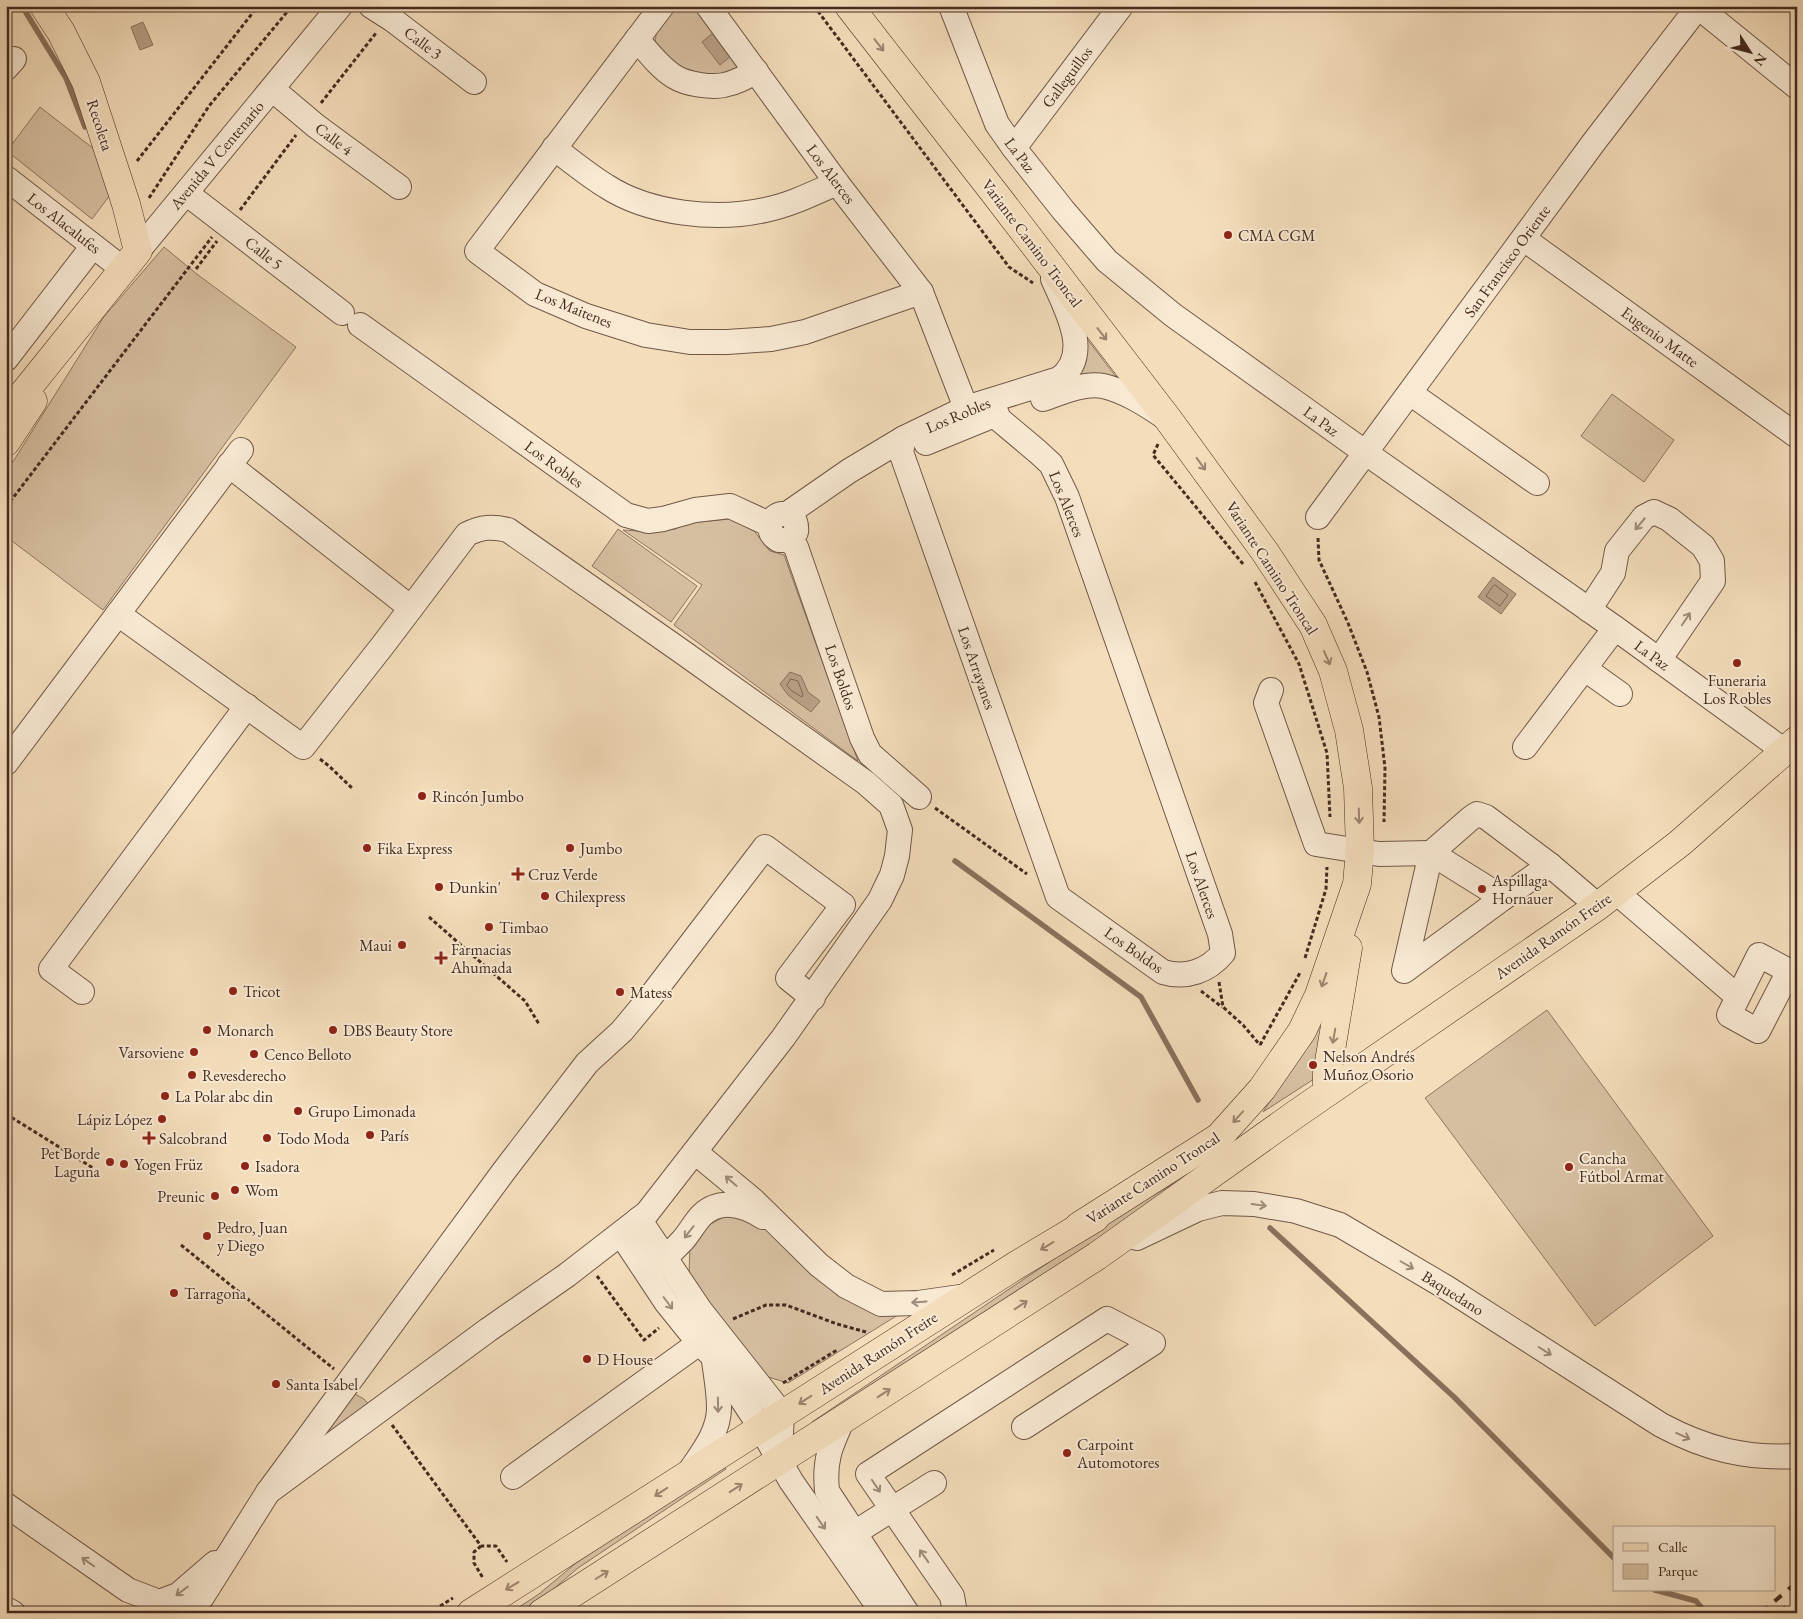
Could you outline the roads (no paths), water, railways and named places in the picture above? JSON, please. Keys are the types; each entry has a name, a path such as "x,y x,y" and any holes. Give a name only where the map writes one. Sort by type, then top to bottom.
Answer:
{"main road":[{"name":"Recoleta","path":"44,6 61,32 86,82 119,184 130,260"},
{"name":"Variante Camino Troncal","path":"849,6 996,195 1039,272 1168,419 1266,552 1313,626 1333,671 1349,730 1358,788 1360,850 1356,884 1319,995 1302,1030 1276,1069 1245,1109 1219,1137 1079,1226"},
{"name":"Avenida V Centenario","path":"6,415 130,260"},
{"name":"Avenida V Centenario","path":"6,442 94,305"},
{"name":"Avenida Ramón Freire","path":"542,1613 1097,1256 1296,1114 1607,899 1680,843 1791,746"},
{"path":"1328,1092 1326,1074 1345,976 1356,884"},
{"name":"Avenida Ramón Freire","path":"472,1613 1079,1226 1296,1114"}],"street":[{"name":"Calle 3","path":"371,6 393,20 474,82"},
{"name":"Los Maitenes","path":"662,6 477,251 535,294 586,316 646,335 690,342 754,341 805,332 921,292"},
{"name":"Los Alerces","path":"708,6 837,183 921,292 966,408 994,416 1051,464 1067,497 1220,934 1223,953 1215,962"},
{"name":"La Paz","path":"951,6 997,124 1063,210 1107,261 1173,314 1366,454 1659,660 1791,746"},
{"name":"Galleguillos","path":"1014,148 1121,6"},
{"path":"1698,6 1797,87"},
{"name":"San Francisco Oriente","path":"1318,517 1594,142 1698,6"},
{"name":"Avenida V Centenario","path":"130,260 272,89 335,8"},
{"path":"637,39 675,78 690,83 722,86 756,72"},
{"name":"Calle 4","path":"272,89 316,126 399,187"},
{"path":"554,148 607,187 628,198 683,212 736,215 767,210 837,183"},
{"name":"Los Alacalufes","path":"6,178 94,246 130,260"},
{"name":"Calle 5","path":"186,193 351,319"},
{"name":"Eugenio Matte","path":"1524,239 1797,436"},
{"path":"6,359 94,246"},
{"path":"1039,272 1070,322 1077,350 1075,360 1060,386"},
{"name":"Los Robles","path":"351,319 626,515 648,521 695,510 730,506 786,526 849,470 903,445 966,408 1060,386 1103,386 1139,400 1168,419"},
{"name":"Los Robles","path":"903,445 938,439 1060,386"},
{"path":"1410,393 1537,483"},
{"name":"Los Arrayanes","path":"903,445 1058,897"},
{"path":"6,763 235,457 411,608"},
{"path":"1588,610 1614,573 1618,551 1644,518 1654,512 1669,519 1703,546 1712,561 1712,581 1659,660"},
{"path":"118,614 303,748 467,534 481,528 494,526 508,530 682,650 866,783 891,805 900,830 897,856 892,875 880,900 813,998 668,1188 639,1219 559,1281 488,1330 268,1492"},
{"name":"Los Boldos","path":"786,526 796,547 862,738 870,754 920,797"},
{"path":"1525,747 1615,628"},
{"path":"1585,669 1620,694"},
{"path":"1271,690 1266,703 1316,844 1380,854 1431,853 1503,898"},
{"path":"82,992 51,968 247,706"},
{"path":"1550,865 1404,972 1431,853 1476,814 1486,817 1550,865 1607,899 1738,997"},
{"path":"189,1613 202,1597 268,1492 504,1171 587,1063 622,1031 651,996 765,847 842,905 788,978 813,998"},
{"name":"Los Boldos","path":"1058,897 1163,972 1174,976 1182,976 1197,972 1215,962"},
{"path":"695,1152 716,1168 789,1234 819,1265 846,1286 881,1304 918,1303 967,1296"},
{"name":"Baquedano","path":"1097,1256 1198,1209 1222,1203 1254,1204 1296,1211 1340,1226 1447,1288 1661,1425 1683,1436 1706,1446 1729,1452 1753,1456 1797,1456"},
{"path":"645,1272 666,1258 703,1214 718,1206 737,1204 755,1212 789,1234"},
{"path":"639,1219 700,1310 702,1345 719,1407 718,1417 711,1438 687,1475"},
{"path":"621,1234 666,1302 771,1421 780,1460 791,1481 845,1539 872,1579 907,1613"},
{"path":"955,1613 952,1596 868,1474 1108,1319 1153,1342 1024,1427"},
{"path":"513,1477 702,1345"},
{"path":"843,1420 828,1453 825,1470 827,1491 845,1539"},
{"path":"845,1539 934,1483"},
{"path":"6,1505 128,1590 159,1602 178,1595 232,1548"},
{"path":"872,1579 883,1613"},
{"path":"6,1609 13,1613"}],"water":[{"path":"143,22 153,45 140,50 131,27"},
{"path":"713,33 731,56 720,65 702,42"},
{"path":"1493,577 1516,594 1501,614 1478,597"},
{"path":"790,672 801,676 808,692 820,701 811,712 788,695 780,684"}],"waterway":[{"path":"22,6 66,78 85,127"},
{"path":"955,861 1141,997 1198,1100"},
{"path":"1270,1228 1454,1397 1613,1557"},
{"path":"1662,1592 1696,1601 1706,1613"}],"railway":[{"path":"1761,1613 1797,1582"},
{"path":"1779,1613 1797,1597"}],"place":[{"name":"CMA CGM","path":"1228,235"},
{"name":"Funeraria Los Robles","path":"1737,663"},
{"name":"Rincón Jumbo","path":"422,796"},
{"name":"Fika Express","path":"367,848"},
{"name":"Jumbo","path":"570,848"},
{"name":"Cruz Verde","path":"518,874"},
{"name":"Dunkin'","path":"439,887"},
{"name":"Aspillaga Hornauer","path":"1482,889"},
{"name":"Chilexpress","path":"545,896"},
{"name":"Timbao","path":"489,927"},
{"name":"Maui","path":"402,945"},
{"name":"Farmacias Ahumada","path":"441,958"},
{"name":"Tricot","path":"233,991"},
{"name":"Matess","path":"620,992"},
{"name":"Monarch","path":"207,1030"},
{"name":"DBS Beauty Store","path":"333,1030"},
{"name":"Varsoviene","path":"194,1052"},
{"name":"Cenco Belloto","path":"254,1054"},
{"name":"Nelson Andrés Muñoz Osorio","path":"1313,1065"},
{"name":"Revesderecho","path":"192,1075"},
{"name":"La Polar abc din","path":"165,1096"},
{"name":"Grupo Limonada","path":"298,1111"},
{"name":"Lápiz López","path":"162,1119"},
{"name":"París","path":"370,1135"},
{"name":"Salcobrand","path":"149,1138"},
{"name":"Todo Moda","path":"267,1138"},
{"name":"Pet Borde Laguna","path":"110,1162"},
{"name":"Yogen Früz","path":"124,1164"},
{"name":"Isadora","path":"245,1166"},
{"name":"Cancha Fútbol Armat","path":"1569,1167"},
{"name":"Wom","path":"235,1190"},
{"name":"Preunic","path":"215,1196"},
{"name":"Pedro, Juan y Diego","path":"207,1236"},
{"name":"Tarragona","path":"174,1293"},
{"name":"D House","path":"587,1359"},
{"name":"Santa Isabel","path":"276,1384"},
{"name":"Carpoint Automotores","path":"1067,1453"}]}
